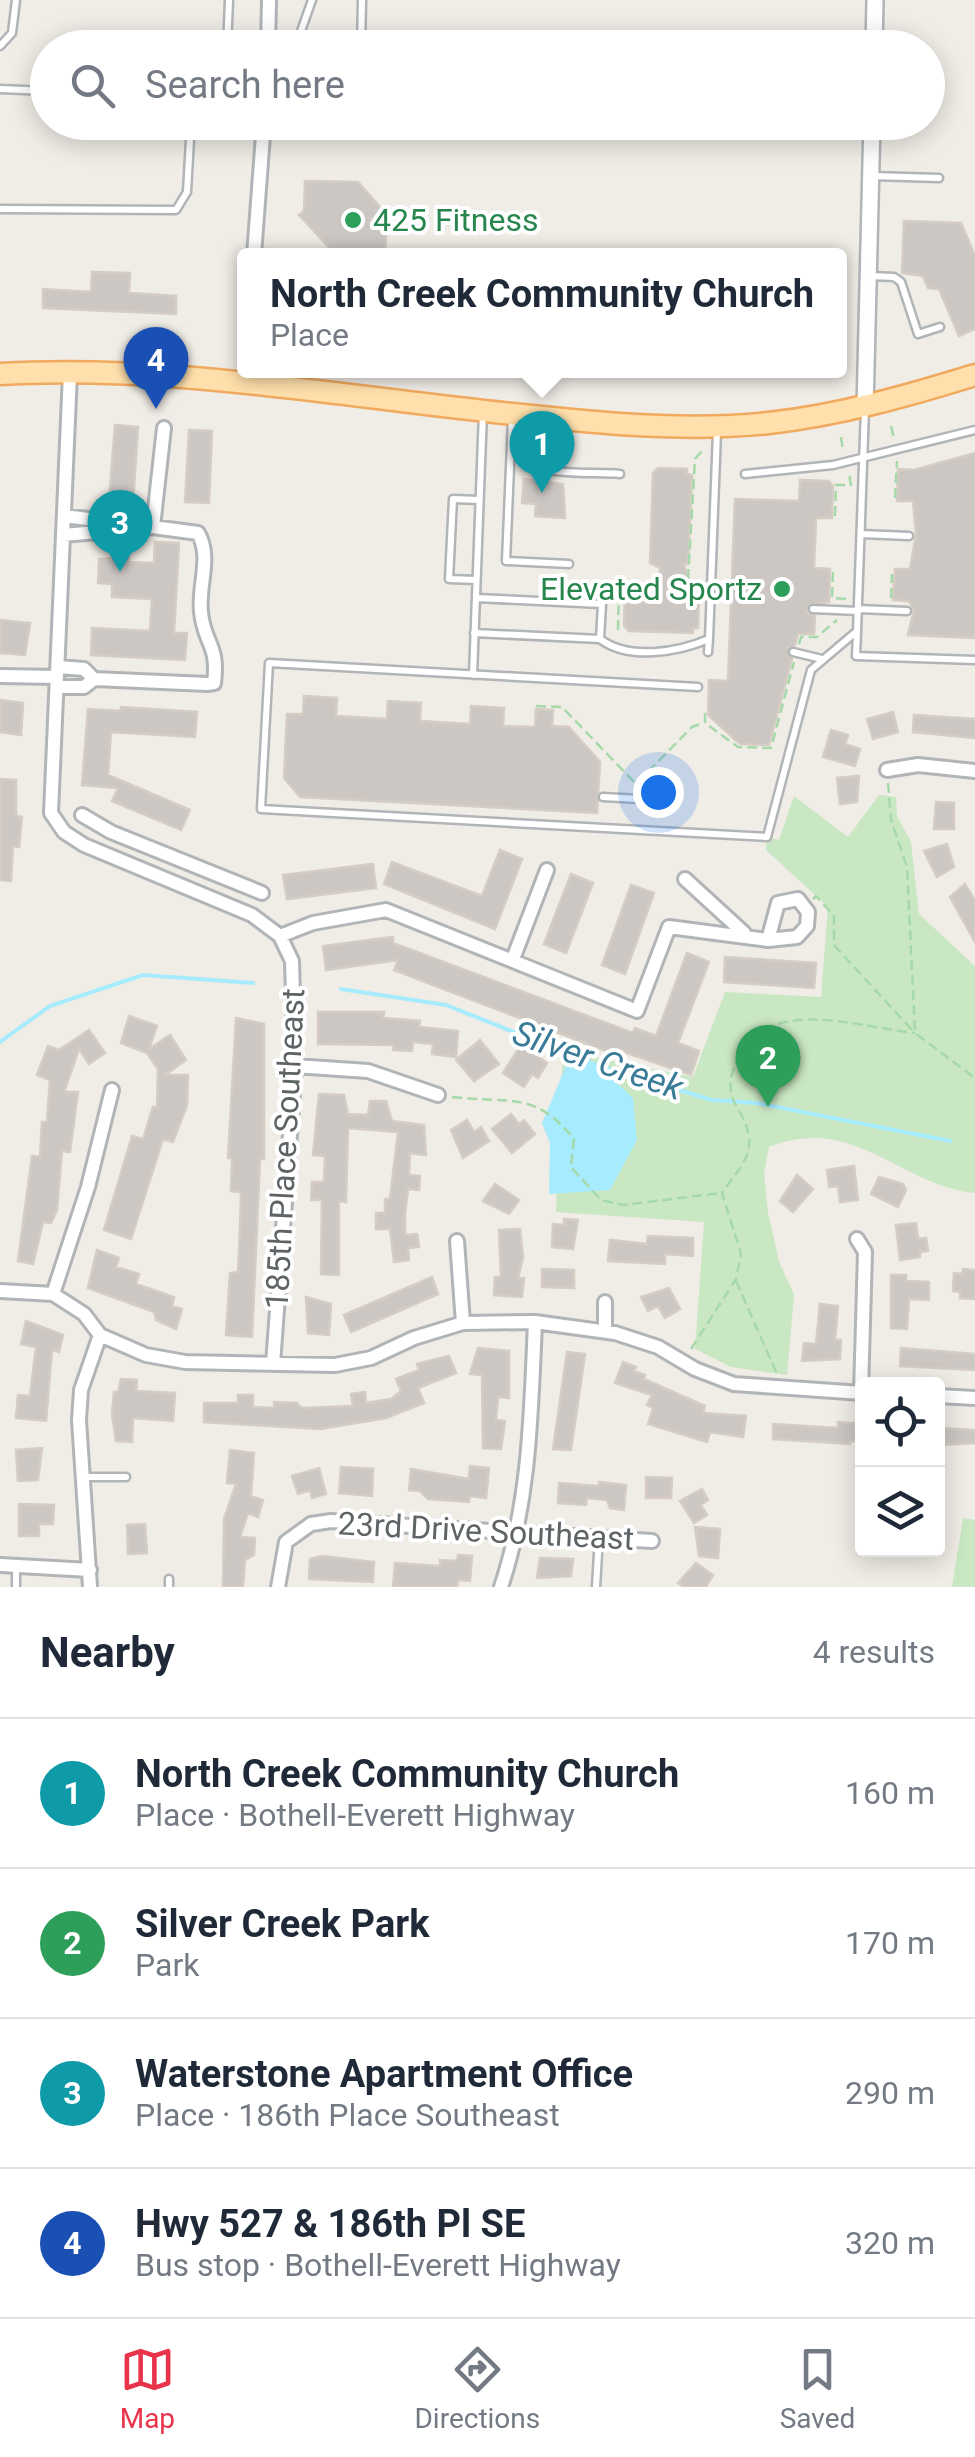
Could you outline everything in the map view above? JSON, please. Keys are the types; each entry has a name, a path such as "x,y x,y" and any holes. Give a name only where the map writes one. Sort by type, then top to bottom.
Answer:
{"main road":[{"path":"0,374 237,378"},
{"path":"250,378 512,414 636,425 717,426 865,408 975,375"}],"street":[{"path":"268,0 268,30"},
{"path":"874,30 875,0"},
{"path":"255,248 264,140"},
{"path":"865,408 871,140"},
{"path":"70,373 51,814 64,832 84,845 252,916 280,936 313,923 386,910 637,1010 668,927 744,933 768,940 797,938 807,926 808,912 798,898 778,903 768,940"},
{"path":"153,527 164,428"},
{"path":"64,516 96,520 112,529"},
{"path":"57,677 84,687 94,679 214,683 216,651 201,610 206,546 198,532 153,527 64,535"},
{"path":"0,676 57,677 84,669 94,679"},
{"path":"886,770 918,765 975,771"},
{"path":"82,815 262,893"},
{"path":"84,845 100,825"},
{"path":"513,959 546,870"},
{"path":"198,893 208,871"},
{"path":"685,879 744,933"},
{"name":"185th Place Southeast","path":"273,1364 295,1066 296,993 292,961 280,936"},
{"path":"295,1066 368,1071 438,1095"},
{"path":"52,1294 88,1188 112,1090"},
{"path":"857,1239 866,1252 862,1377"},
{"path":"456,1241 464,1323"},
{"path":"0,1291 52,1294 84,1314 100,1335 146,1355 185,1362 353,1362 464,1323 536,1322 605,1330 658,1347 734,1384 855,1393"},
{"path":"605,1302 605,1330"},
{"path":"501,1587 520,1531 529,1458 536,1322"},
{"path":"90,1587 81,1390 100,1335"},
{"path":"945,1396 975,1398"},
{"name":"23rd Drive Southeast","path":"278,1587 280,1561 292,1535 312,1524 330,1521 652,1540"},
{"path":"0,1564 90,1570"}],"lane":[{"path":"0,46 12,34 16,0"},
{"path":"228,30 229,0"},
{"path":"301,30 312,0"},
{"path":"361,30 362,0"},
{"path":"0,89 30,90"},
{"path":"0,209 176,210 187,192 190,140"},
{"path":"870,176 939,178"},
{"path":"868,276 894,277 901,282 918,334 940,327"},
{"path":"865,408 856,656 975,660"},
{"path":"472,674 483,411"},
{"path":"512,414 506,561 569,564"},
{"path":"708,652 717,426"},
{"path":"746,474 846,462 975,430"},
{"path":"510,448 520,460 534,467 620,474"},
{"path":"476,580 449,579 452,499 479,500"},
{"path":"860,534 909,536"},
{"path":"476,598 602,604 600,639"},
{"path":"813,609 907,611"},
{"path":"698,687 269,663 261,809 767,838 811,670 857,631"},
{"path":"474,633 600,639 613,649 680,652 709,639"},
{"path":"795,652 824,659"},
{"path":"603,797 658,800"},
{"path":"83,1477 126,1477"},
{"path":"596,1587 599,1536"},
{"path":"16,1566 16,1587"}],"path":[{"path":"890,426 897,451 895,498"},
{"path":"835,516 836,484 851,485 840,437"},
{"path":"688,579 695,459 703,450"},
{"path":"891,610 892,574"},
{"path":"618,630 619,585"},
{"path":"705,722 738,747 771,748 800,637 817,638 838,620"},
{"path":"536,706 562,707 636,784 692,726 705,722"},
{"path":"705,714 705,722"},
{"path":"886,770 891,820 907,867 915,1032"},
{"path":"803,905 816,896 834,916 834,945 915,1032 975,1078"},
{"path":"438,1095 520,1102 553,1112 574,1139 570,1167 601,1200 623,1205 722,1193 745,1168 752,1141 731,1093 732,1070 743,1046 764,1028 816,1018 915,1032"},
{"path":"683,1362 736,1279 741,1254 722,1193"},
{"path":"736,1279 784,1388"}],"green space":[{"path":"879,795 896,797 897,816 911,842 919,914 975,966 975,1193 922,1178 875,1154 827,1139 799,1139 769,1147 764,1173 768,1213 779,1261 794,1295 787,1375 731,1367 695,1349 704,1222 556,1212 563,1051 693,1077 725,992 821,997 828,907 766,850 767,837 779,840 794,796 848,837"},
{"path":"963,1518 975,1520 975,1587 952,1587"}],"water":[{"path":"569,1059 599,1066 633,1098 637,1140 610,1190 549,1194 550,1143 542,1123"}],"building":[{"path":"305,181 358,182 387,215 385,248 330,248 299,215 304,211"},
{"path":"904,221 961,223 975,256 975,329 959,336 939,289 928,288 923,276 902,273"},
{"path":"92,272 130,273 129,293 176,296 176,314 43,308 43,289 91,292"},
{"path":"115,425 138,427 133,503 109,501"},
{"path":"189,430 212,431 209,503 185,502"},
{"path":"975,453 975,638 908,635 914,610 909,601 893,600 895,569 910,569 916,535 913,501 897,501 898,469 914,470"},
{"path":"658,468 687,469 687,474 692,475 688,564 684,564 692,594 699,599 698,628 693,628 693,633 629,631 624,626 625,597 630,597 631,592 659,593 660,568 650,563 653,473"},
{"path":"524,479 563,484 565,518 535,516 536,504 522,503"},
{"path":"800,480 829,481 833,486 832,518 816,518 814,568 830,569 829,602 808,605 807,613 815,616 814,634 798,634 795,645 787,649 792,659 769,745 740,744 708,715 709,680 728,681 735,499 799,501"},
{"path":"155,542 179,543 174,633 187,633 185,660 91,655 92,628 150,631 152,599 112,597 112,584 98,583 99,559 129,557 129,562 154,563"},
{"path":"0,620 30,623 25,655 0,653"},
{"path":"304,696 337,698 336,716 387,719 388,701 421,703 420,721 470,724 471,706 504,708 503,726 535,727 536,709 553,710 552,726 569,727 600,762 597,813 300,797 284,778 287,714 303,714"},
{"path":"0,700 23,703 21,735 0,732"},
{"path":"121,707 197,712 195,737 111,732 108,775 190,810 181,830 112,801 118,788 82,785 88,709 121,711"},
{"path":"893,712 898,732 873,739 867,719"},
{"path":"914,715 975,719 975,738 913,732"},
{"path":"831,730 848,735 845,744 860,749 855,766 823,757"},
{"path":"859,776 857,802 840,804 837,778"},
{"path":"0,779 16,780 16,816 22,817 19,847 13,846 11,881 0,880"},
{"path":"936,802 954,803 954,829 934,829"},
{"path":"947,844 954,867 937,877 924,851"},
{"path":"500,850 522,859 495,929 384,884 392,862 482,896"},
{"path":"373,864 376,888 287,899 283,875"},
{"path":"571,874 593,883 566,953 544,944"},
{"path":"965,884 975,901 975,942 950,897"},
{"path":"631,885 654,893 625,974 602,965"},
{"path":"393,937 393,943 633,1033 635,1028 656,1036 687,953 709,962 678,1043 699,1051 691,1075 618,1050 616,1055 394,970 398,960 326,970 323,946"},
{"path":"725,957 816,963 814,988 724,982"},
{"path":"318,1012 384,1012 383,1018 420,1021 419,1027 458,1031 456,1057 432,1054 433,1044 413,1042 412,1051 393,1050 393,1045 318,1044"},
{"path":"129,1016 157,1026 149,1049 170,1035 186,1060 165,1075 188,1075 187,1105 173,1142 163,1139 131,1239 104,1230 132,1136 143,1139 153,1107 157,1108 158,1069 147,1053 121,1043"},
{"path":"236,1018 264,1024 264,1159 260,1159 252,1337 226,1335 230,1273 238,1272 240,1228 241,1192 231,1191 232,1158 228,1158"},
{"path":"89,1030 105,1053 89,1064 79,1049 64,1092 78,1092 70,1152 62,1151 57,1210 51,1223 43,1222 33,1264 18,1261 32,1156 40,1157 42,1122 47,1122 50,1080 37,1075 48,1046 59,1050"},
{"path":"480,1040 499,1064 474,1081 456,1060"},
{"path":"521,1045 547,1063 538,1078 532,1074 524,1087 503,1073"},
{"path":"319,1094 344,1095 348,1114 368,1115 370,1101 386,1101 392,1121 424,1125 426,1155 410,1153 409,1175 420,1176 419,1190 408,1189 405,1235 417,1234 419,1247 408,1248 409,1260 394,1262 390,1229 376,1229 376,1213 385,1213 385,1199 390,1199 398,1132 348,1128 346,1202 339,1201 339,1275 321,1274 322,1200 311,1200 312,1182 324,1182 325,1156 313,1155"},
{"path":"511,1114 519,1124 524,1120 535,1134 512,1153 492,1129"},
{"path":"467,1120 474,1132 481,1127 489,1141 463,1158 451,1130"},
{"path":"854,1166 858,1200 840,1202 838,1186 829,1187 827,1170"},
{"path":"797,1175 813,1189 793,1212 780,1201"},
{"path":"879,1177 903,1184 906,1190 898,1207 871,1194"},
{"path":"495,1184 519,1200 509,1214 483,1201"},
{"path":"564,1219 578,1220 573,1249 552,1247 553,1224 564,1225"},
{"path":"916,1223 918,1239 926,1238 928,1251 920,1252 920,1257 900,1260 896,1225"},
{"path":"520,1229 523,1257 518,1278 524,1278 522,1297 494,1295 495,1277 501,1277 499,1230"},
{"path":"648,1236 693,1238 693,1256 665,1254 665,1264 608,1261 610,1240 647,1244"},
{"path":"97,1250 119,1258 116,1267 139,1274 136,1284 174,1297 172,1306 182,1309 176,1329 156,1320 154,1312 88,1288"},
{"path":"542,1269 574,1270 574,1288 542,1287"},
{"path":"963,1269 975,1270 975,1299 960,1298 960,1292 953,1291 954,1273 962,1274"},
{"path":"891,1275 906,1275 906,1281 929,1282 929,1300 909,1299 907,1329 891,1328"},
{"path":"432,1277 438,1294 351,1332 344,1315"},
{"path":"669,1288 680,1309 665,1318 658,1306 648,1311 641,1297"},
{"path":"306,1297 331,1304 329,1335 308,1333"},
{"path":"820,1304 838,1306 835,1340 841,1340 840,1359 802,1361 804,1343 816,1344"},
{"path":"26,1321 63,1335 59,1352 52,1350 46,1421 16,1418 18,1395 30,1396 36,1347 21,1344"},
{"path":"478,1348 509,1351 509,1398 498,1397 496,1420 505,1421 501,1449 483,1448 482,1375 470,1374"},
{"path":"901,1348 975,1354 975,1370 900,1366"},
{"path":"567,1352 585,1354 571,1450 553,1449"},
{"path":"449,1356 456,1373 418,1388 424,1403 386,1418 320,1429 204,1422 204,1403 238,1403 238,1395 253,1395 253,1407 274,1408 274,1402 297,1403 301,1408 353,1406 351,1394 365,1392 366,1403 391,1399 401,1391 396,1379 419,1370 417,1364"},
{"path":"623,1362 636,1367 634,1371 645,1375 644,1379 705,1406 703,1413 746,1416 743,1437 710,1432 707,1442 648,1424 653,1408 647,1405 652,1395 615,1383"},
{"path":"121,1379 137,1380 136,1391 175,1393 173,1421 133,1418 132,1442 116,1441 112,1414 114,1392 118,1392"},
{"path":"838,1422 855,1423 855,1441 850,1444 773,1439 773,1424 838,1428"},
{"path":"945,1428 975,1430 975,1443 945,1445"},
{"path":"42,1448 38,1480 18,1481 16,1450"},
{"path":"230,1450 254,1453 251,1496 263,1500 258,1517 248,1513 240,1537 255,1538 254,1555 245,1560 243,1587 223,1587 224,1519 236,1484 227,1483"},
{"path":"470,1466 489,1468 486,1498 470,1496 469,1502 428,1499 420,1491 409,1490 411,1469 469,1479"},
{"path":"341,1467 373,1469 372,1496 339,1493"},
{"path":"319,1468 326,1494 312,1498 310,1490 298,1494 292,1476"},
{"path":"646,1477 672,1478 671,1498 646,1498"},
{"path":"599,1482 626,1485 624,1510 610,1508 607,1500 587,1498 586,1505 558,1503 559,1483 599,1486"},
{"path":"702,1489 708,1500 701,1505 707,1515 694,1523 680,1501"},
{"path":"19,1504 54,1505 53,1524 39,1524 39,1536 19,1536"},
{"path":"145,1524 147,1553 128,1554 127,1525"},
{"path":"695,1527 720,1529 718,1558 699,1556"},
{"path":"458,1555 472,1556 470,1581 458,1580 457,1587 393,1587 395,1563 440,1566 440,1560 457,1561"},
{"path":"322,1556 374,1562 373,1582 309,1579 310,1559"},
{"path":"540,1558 573,1559 571,1576 537,1578"},
{"path":"696,1563 713,1575 706,1587 684,1587 678,1583"}],"waterway":[{"name":"Silver Creek","path":"0,1042 50,1006 143,975 253,983"},
{"name":"Silver Creek","path":"341,989 446,1005 599,1066 712,1100 757,1103 950,1141"}],"place":[{"name":"425 Fitness","path":"353,220"},
{"name":"Hwy 527 & 186th Pl SE","path":"156,409"},
{"name":"North Creek Community Church","path":"542,493"},
{"name":"Waterstone Apartment Office","path":"120,572"},
{"name":"Elevated Sportz","path":"782,589"},
{"name":"Silver Creek Park","path":"768,1107"}]}
